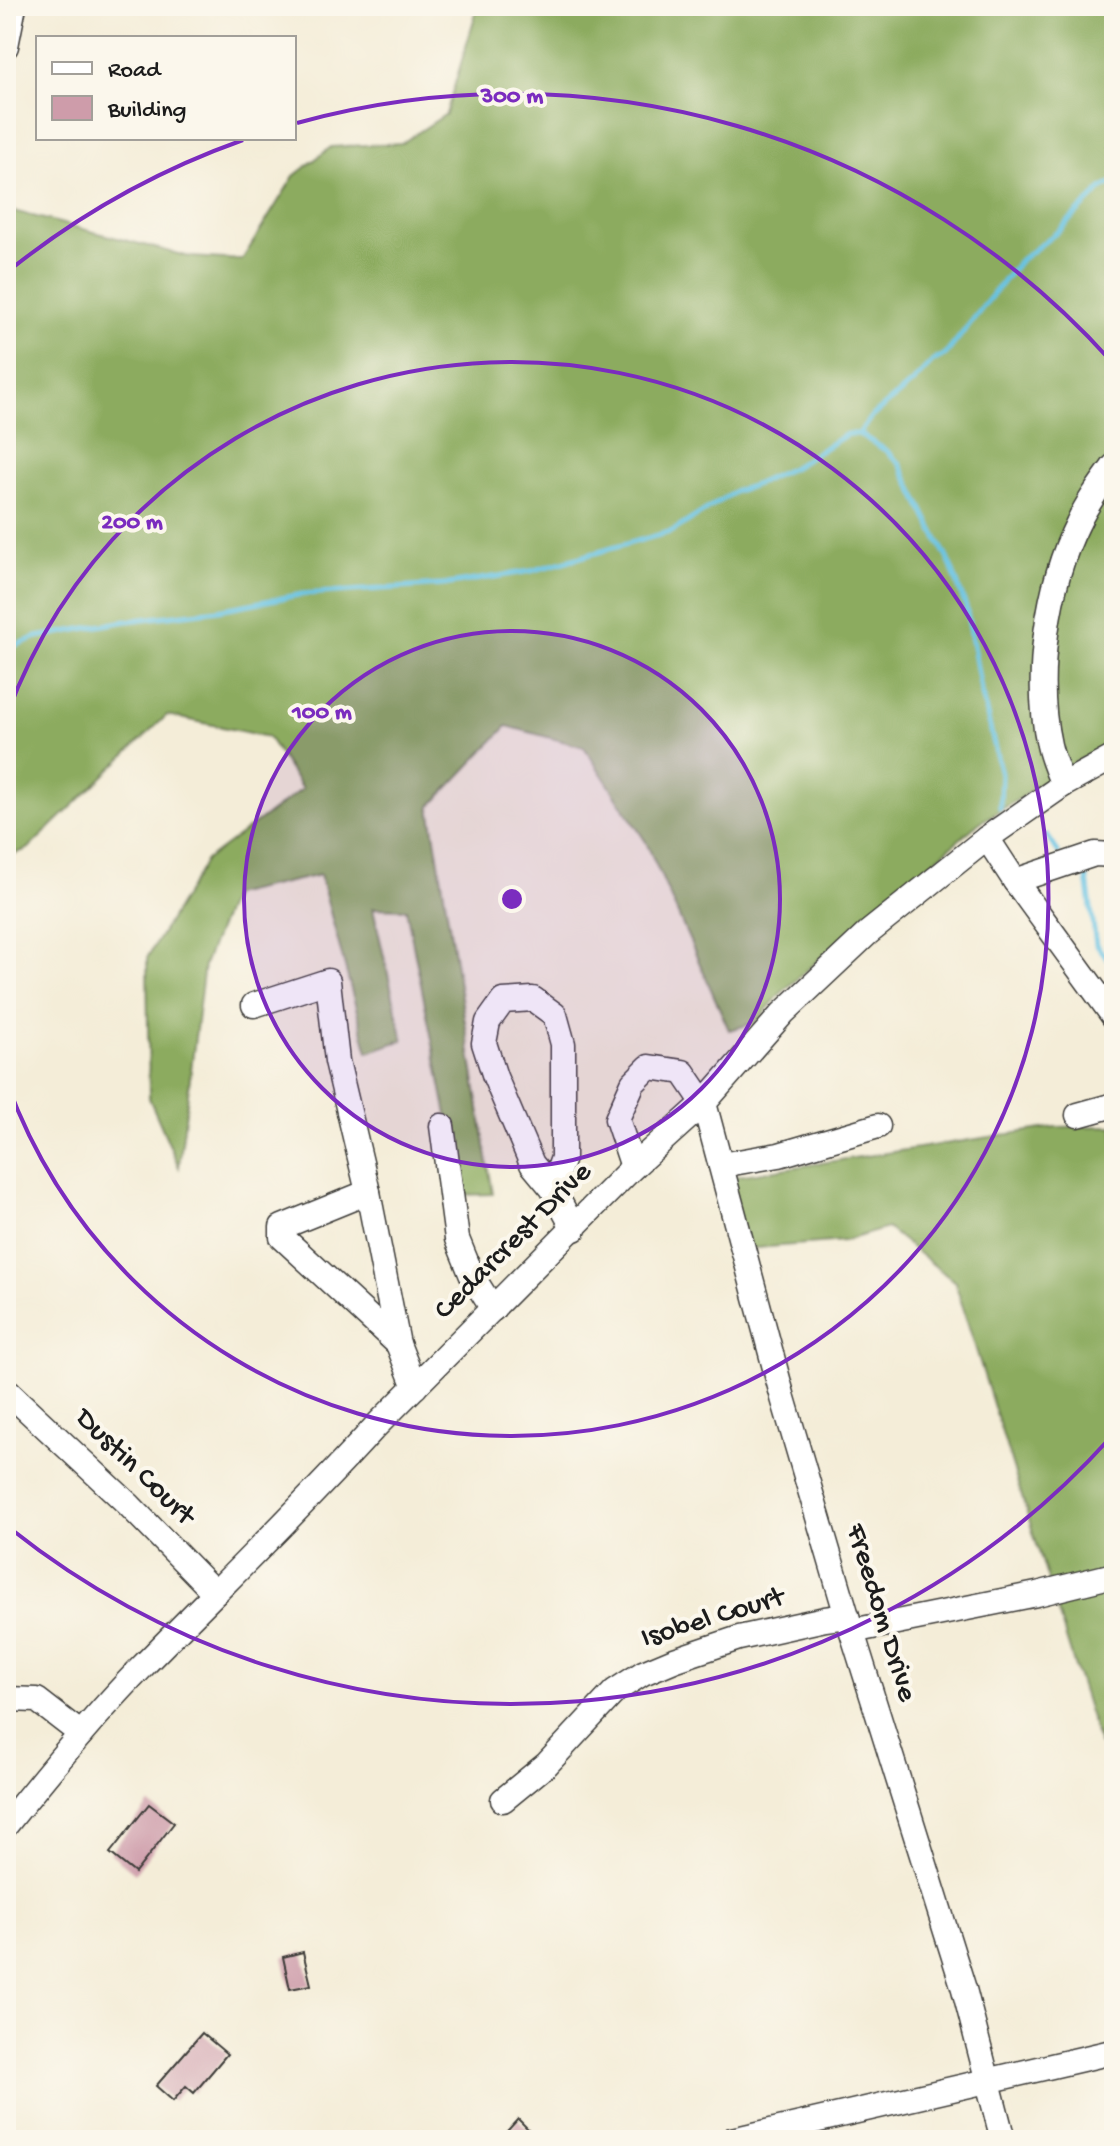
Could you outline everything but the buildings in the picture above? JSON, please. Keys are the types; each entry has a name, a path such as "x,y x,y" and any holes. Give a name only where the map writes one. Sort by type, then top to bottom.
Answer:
{"street":[{"path":"6,46 14,6"},
{"path":"1063,785 1049,747 1044,714 1045,648 1061,567 1079,520 1114,466"},
{"name":"Cedarcrest Drive","path":"6,1825 139,1670 633,1167 704,1103 802,994 868,933 987,838 1063,785 1114,757"},
{"path":"987,838 1114,1017"},
{"path":"1015,881 1095,854 1114,855"},
{"path":"254,1005 328,981 337,1061 368,1192 398,1344 415,1387"},
{"path":"552,1188 563,1158 563,1044 555,1015 533,999 503,1001 488,1022 484,1043 532,1164 552,1188 574,1229"},
{"path":"633,1167 617,1119 633,1083 649,1067 683,1072 704,1103"},
{"name":"Freedom Drive","path":"704,1103 783,1398 849,1624 955,1960 1003,2140"},
{"path":"1078,1115 1114,1105"},
{"path":"442,1126 457,1239 472,1276 493,1309"},
{"path":"721,1165 779,1155 878,1126"},
{"path":"368,1192 282,1227 282,1237 398,1344"},
{"name":"Dustin Court","path":"6,1390 128,1504 215,1593"},
{"name":"Isobel Court","path":"503,1800 547,1764 615,1691 643,1673 674,1660 739,1638 825,1619 849,1624 938,1612 1037,1594 1114,1575"},
{"path":"6,1699 37,1700 81,1734"},
{"path":"732,2140 1112,2052"}],"green space":[{"path":"478,6 1114,6 1114,741 1054,774 979,823 780,994 755,1023 729,1030 646,842 584,747 507,726 430,807 493,1194 463,1195 406,909 373,908 403,1040 368,1052 320,875 232,895 204,965 179,1167 149,1098 147,958 206,860 302,789 268,737 167,715 28,849 6,857 6,209 190,257 242,260 294,176 331,147 402,143 446,114"},
{"path":"1114,1126 1114,1753 1099,1744 955,1282 887,1228 844,1241 744,1249 724,1178 1055,1127"}],"waterway":[{"path":"859,434 870,418 933,361 946,354 1019,261 1056,233 1114,181"},
{"path":"6,649 37,637 303,594 443,585 531,571 673,531 735,491 792,468 847,434 859,434 887,451 900,464 951,566 966,607 1001,774 1000,808"},
{"path":"1047,835 1058,852"},
{"path":"1087,878 1096,945 1114,967"}]}
